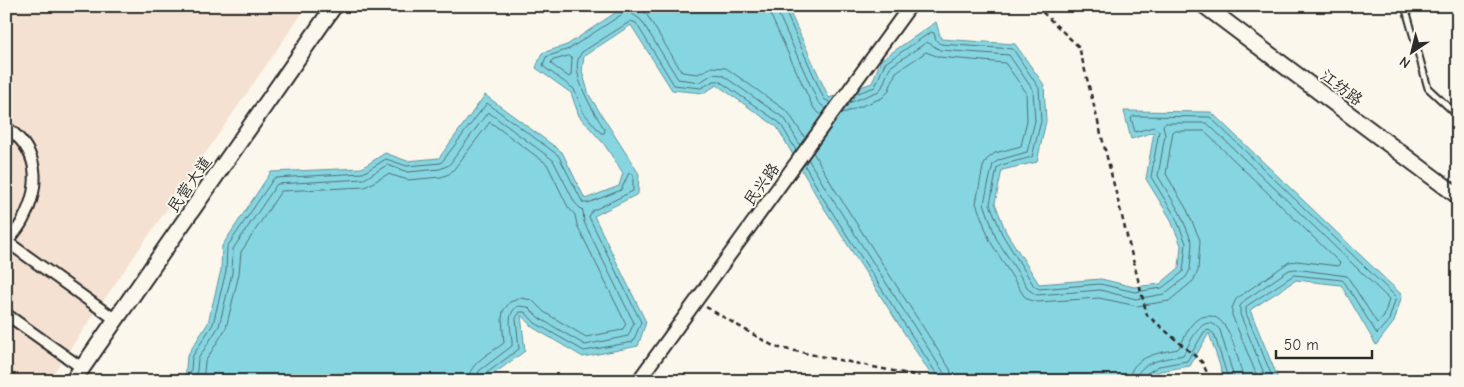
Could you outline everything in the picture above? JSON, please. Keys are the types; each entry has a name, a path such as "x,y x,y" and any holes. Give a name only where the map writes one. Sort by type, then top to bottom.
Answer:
{"main road":[{"name":"民营大道","path":"78,375 334,6"},
{"name":"江纺路","path":"1205,6 1458,196"}],"street":[{"name":"民兴路","path":"638,381 910,6"},
{"path":"6,127 24,144 33,160 35,179 31,199 23,221 7,241 116,320"},
{"path":"6,314 78,375"}],"lane":[{"path":"1405,6 1428,88 1458,116"}],"path":[{"path":"1036,6 1079,47 1147,314 1202,362 1211,381"},
{"path":"696,302 775,347 918,376 921,381"}],"shaded area":[{"path":"6,6 307,6 48,381 6,381"}],"water":[{"path":"622,6 787,6 829,98 872,83 881,60 936,22 941,39 1015,44 1044,85 1046,121 1037,162 1002,170 995,203 1006,232 1039,284 1101,279 1134,287 1160,284 1179,268 1181,245 1170,218 1146,179 1154,132 1131,139 1124,111 1211,112 1402,295 1394,322 1376,345 1341,285 1296,280 1250,310 1279,381 1225,381 1209,333 1190,366 1160,371 1144,381 935,381 819,200 777,127 717,85 703,93 672,90 631,25 584,56 582,71 589,95 639,174 638,194 594,216 646,322 638,346 583,357 532,327 521,315 525,351 484,381 185,381 187,356 208,323 221,270 222,246 271,172 362,168 385,153 407,161 439,158 485,95 562,152 585,199 619,186 623,173 604,144 579,116 571,93 536,68 542,53 567,45 618,11"}]}
